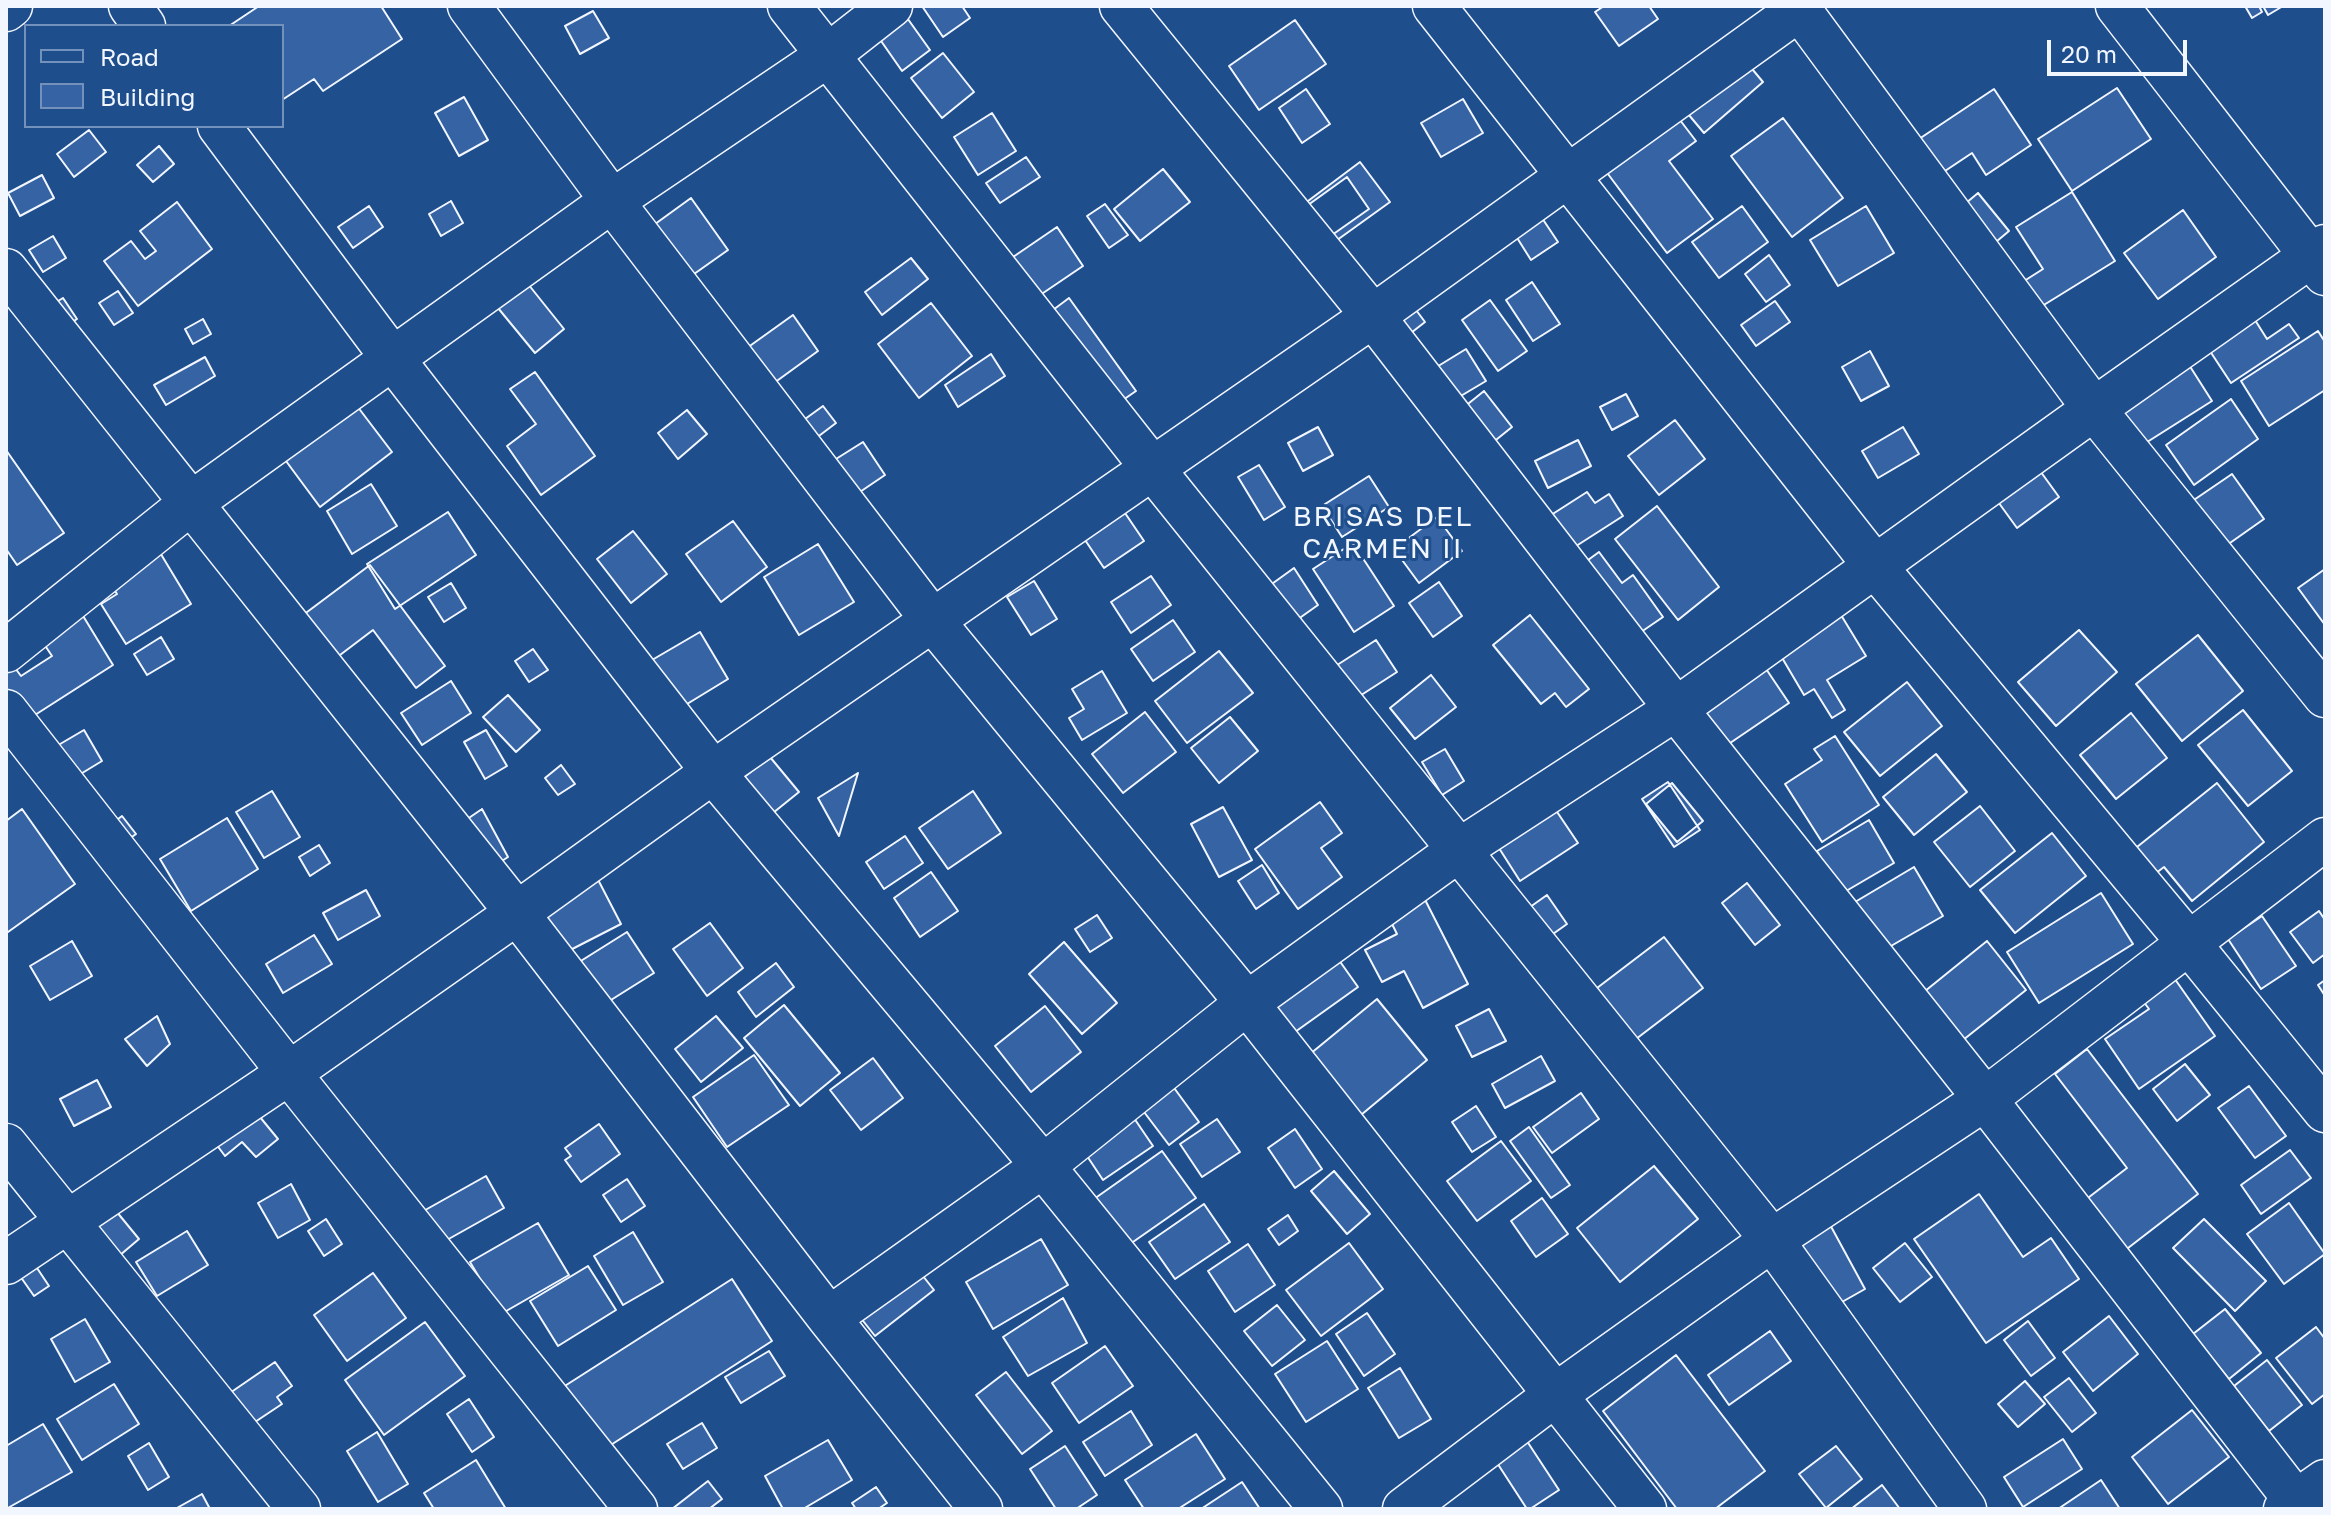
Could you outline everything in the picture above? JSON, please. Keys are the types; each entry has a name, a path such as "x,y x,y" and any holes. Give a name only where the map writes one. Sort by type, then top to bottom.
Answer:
{"street":[{"path":"6,10 11,6"},
{"path":"130,6 143,24"},
{"path":"469,6 612,201 933,621 1247,1003 1645,1509"},
{"path":"789,6 1153,469 1772,1240 1965,1509"},
{"path":"6,651 191,503 612,201 827,56 891,6"},
{"path":"1121,6 1373,316 1676,709 2302,1500"},
{"path":"1434,6 1875,566 2325,1111"},
{"path":"829,1318 1043,1166 1247,1003 1459,850 1676,709 2094,409 2320,259 2117,6"},
{"path":"6,1263 289,1073 713,772 1373,316 1800,7 2094,409 2325,696"},
{"path":"220,128 393,359 713,772 1043,1166 1321,1509"},
{"path":"6,270 517,913 829,1318 981,1509"},
{"path":"6,711 636,1509"},
{"path":"1404,1509 1555,1395 1772,1240 1985,1099 2325,839"},
{"path":"6,1145 299,1509"}],"building":[{"path":"259,6 381,6 402,39 323,91 314,79 284,99 284,24 232,24"},
{"path":"922,6 962,6 970,18 943,37"},
{"path":"1604,6 1649,6 1658,19 1619,46 1595,12"},
{"path":"2245,6 2259,6 2262,12 2252,18"},
{"path":"2263,6 2283,6 2268,15"},
{"path":"900,8 930,50 902,71 872,28"},
{"path":"593,11 609,38 580,54 565,26"},
{"path":"1295,20 1326,64 1259,110 1229,66"},
{"path":"1732,45 1763,82 1704,133 1673,96"},
{"path":"943,53 974,92 942,118 911,78"},
{"path":"2117,88 2151,139 2072,191 2038,139"},
{"path":"1306,89 1330,124 1302,143 1279,108"},
{"path":"1994,89 2031,145 1986,175 1972,153 1942,173 1919,139"},
{"path":"464,97 488,140 459,156 435,113"},
{"path":"1463,99 1483,133 1441,157 1421,123"},
{"path":"1670,107 1696,141 1669,161 1713,219 1667,253 1599,162"},
{"path":"992,113 1016,151 978,175 954,137"},
{"path":"1783,118 1843,198 1792,237 1731,156"},
{"path":"89,130 106,152 74,177 57,154"},
{"path":"159,146 174,164 153,182 137,165"},
{"path":"1026,157 1040,177 1000,203 986,183"},
{"path":"1360,162 1390,202 1333,243 1304,204"},
{"path":"1163,169 1190,202 1140,241 1114,209"},
{"path":"42,175 54,198 20,216 8,193"},
{"path":"1347,177 1369,209 1305,254 1283,223"},
{"path":"2072,192 2115,261 2026,316 2010,290 2043,269 2016,227"},
{"path":"1978,193 2009,231 1978,257 1947,219"},
{"path":"691,198 728,250 670,291 633,240"},
{"path":"451,201 463,223 441,236 429,214"},
{"path":"177,202 212,249 138,306 104,261 131,241 145,259 156,251 140,231"},
{"path":"1105,204 1128,235 1109,248 1087,216"},
{"path":"369,206 383,227 353,248 338,227"},
{"path":"1742,206 1768,242 1719,278 1692,242"},
{"path":"1866,206 1894,253 1838,286 1810,240"},
{"path":"1536,209 1558,242 1531,260 1509,225"},
{"path":"2183,210 2216,257 2158,299 2124,253"},
{"path":"1057,227 1083,266 1018,310 991,272"},
{"path":"53,236 66,258 43,272 29,250"},
{"path":"1769,255 1790,285 1766,302 1745,274"},
{"path":"911,258 928,279 882,315 865,292"},
{"path":"1532,282 1560,324 1533,341 1506,300"},
{"path":"528,284 564,329 535,353 498,308"},
{"path":"118,291 133,313 114,325 99,303"},
{"path":"63,298 77,319 54,334 40,312"},
{"path":"1069,298 1136,391 1107,411 1041,319"},
{"path":"1407,298 1425,322 1402,340 1384,316"},
{"path":"1490,300 1527,351 1498,371 1462,320"},
{"path":"1775,301 1790,322 1756,346 1741,325"},
{"path":"931,303 972,356 919,398 878,344"},
{"path":"793,315 818,351 752,399 726,363"},
{"path":"203,319 211,334 193,344 185,329"},
{"path":"2255,320 2267,339 2289,324 2299,338 2231,383 2200,336"},
{"path":"2318,331 2325,342 2325,390 2269,426 2241,381"},
{"path":"1466,349 1486,381 1454,400 1435,368"},
{"path":"1870,351 1889,386 1861,401 1842,367"},
{"path":"991,354 1005,376 958,407 945,385"},
{"path":"205,357 215,376 166,405 154,385"},
{"path":"2184,357 2212,401 2144,444 2116,400"},
{"path":"535,372 595,456 541,495 507,446 536,424 510,389"},
{"path":"1484,391 1512,427 1481,452 1453,416"},
{"path":"1626,394 1638,416 1612,430 1600,407"},
{"path":"2231,399 2258,439 2194,485 2166,445"},
{"path":"354,402 392,452 320,507 283,457"},
{"path":"823,406 836,423 807,445 794,427"},
{"path":"687,410 707,434 678,459 658,433"},
{"path":"1675,420 1705,459 1659,495 1628,456"},
{"path":"1318,427 1333,455 1303,471 1288,443"},
{"path":"1903,427 1919,454 1878,478 1862,451"},
{"path":"1578,440 1591,466 1548,488 1535,461"},
{"path":"863,442 885,475 851,498 828,464"},
{"path":"6,450 64,533 17,565 6,549"},
{"path":"2030,457 2059,497 2017,528 1988,488"},
{"path":"1259,465 1285,507 1264,520 1238,477"},
{"path":"2232,474 2264,519 2220,550 2188,504"},
{"path":"1369,476 1389,507 1342,537 1322,506"},
{"path":"371,484 397,526 352,554 327,511"},
{"path":"1587,492 1595,503 1609,494 1623,516 1559,557 1537,524"},
{"path":"1657,506 1719,587 1678,620 1615,539"},
{"path":"448,512 476,555 395,609 367,564"},
{"path":"1125,513 1144,541 1104,568 1085,540"},
{"path":"1437,517 1462,551 1419,583 1394,549"},
{"path":"733,521 767,567 721,602 686,554"},
{"path":"633,531 667,574 631,603 597,559"},
{"path":"153,541 191,604 126,644 101,604 117,594 103,572"},
{"path":"1353,543 1394,606 1354,632 1313,569"},
{"path":"818,544 854,602 799,635 764,577"},
{"path":"1599,552 1622,583 1633,575 1663,617 1625,643 1573,571"},
{"path":"370,565 445,666 416,688 373,630 311,677 279,633"},
{"path":"1294,568 1318,605 1294,622 1269,586"},
{"path":"2325,569 2325,625 2298,588"},
{"path":"1151,576 1171,605 1131,633 1111,602"},
{"path":"1034,581 1057,619 1031,635 1007,597"},
{"path":"1439,582 1462,616 1433,637 1409,603"},
{"path":"451,583 466,608 444,622 428,597"},
{"path":"1830,597 1866,656 1827,680 1845,710 1832,718 1814,689 1804,695 1768,634"},
{"path":"77,606 113,665 24,722 6,694 6,656 21,676 52,656 36,632"},
{"path":"1530,615 1589,689 1566,707 1555,693 1541,704 1493,645"},
{"path":"1173,620 1195,652 1153,681 1131,649"},
{"path":"2079,630 2117,672 2056,726 2018,682"},
{"path":"700,632 728,679 669,715 640,667"},
{"path":"2198,635 2243,691 2182,741 2136,684"},
{"path":"161,637 174,659 147,675 134,654"},
{"path":"1376,640 1397,672 1338,710 1317,678"},
{"path":"533,649 548,670 529,682 515,661"},
{"path":"1219,651 1253,693 1187,743 1155,701"},
{"path":"1754,651 1789,703 1708,758 1673,706"},
{"path":"1102,671 1127,713 1082,740 1069,718 1084,709 1072,689"},
{"path":"1431,675 1456,707 1415,739 1390,708"},
{"path":"451,681 471,713 422,745 401,713"},
{"path":"1907,682 1942,726 1880,776 1844,732"},
{"path":"508,695 540,730 516,752 483,717"},
{"path":"2243,710 2292,771 2248,806 2198,745"},
{"path":"1145,712 1176,752 1123,793 1092,754"},
{"path":"2131,713 2167,758 2116,799 2080,755"},
{"path":"1230,717 1258,751 1219,783 1191,748"},
{"path":"84,730 102,761 74,778 55,747"},
{"path":"486,730 507,766 485,779 464,742"},
{"path":"1835,736 1879,805 1822,842 1785,784 1822,760 1814,749"},
{"path":"1445,749 1464,781 1442,795 1422,762"},
{"path":"1936,754 1967,792 1914,835 1883,797"},
{"path":"770,757 799,792 763,821 734,785"},
{"path":"561,765 575,784 558,795 545,778"},
{"path":"858,773 839,836 818,798"},
{"path":"1668,782 1700,830 1674,847 1642,799"},
{"path":"1672,783 1703,821 1677,842 1646,804"},
{"path":"2217,783 2264,842 2192,901 2164,867 2147,880 2127,855"},
{"path":"272,791 300,837 264,858 236,812"},
{"path":"973,791 1001,833 948,869 919,828"},
{"path":"1547,797 1578,843 1520,881 1490,834"},
{"path":"1320,802 1342,833 1321,848 1342,877 1298,909 1255,849"},
{"path":"1980,806 2015,851 1970,887 1934,842"},
{"path":"1223,807 1252,860 1219,877 1191,824"},
{"path":"22,809 75,884 8,932 6,821"},
{"path":"482,809 508,857 482,874 438,839"},
{"path":"122,816 136,834 118,847 105,829"},
{"path":"227,818 258,869 191,911 160,859"},
{"path":"1869,820 1894,863 1841,894 1817,851"},
{"path":"2052,833 2086,876 2015,933 1980,890"},
{"path":"905,836 923,863 884,889 866,862"},
{"path":"319,845 330,863 310,876 299,857"},
{"path":"1262,865 1279,893 1256,909 1238,881"},
{"path":"1914,867 1943,916 1884,950 1855,902"},
{"path":"593,870 621,924 543,964 515,911"},
{"path":"931,872 958,911 920,937 894,898"},
{"path":"1747,883 1780,925 1755,945 1722,903"},
{"path":"1417,884 1468,984 1423,1008 1404,971 1382,982 1365,950 1397,934 1381,902"},
{"path":"366,890 380,916 338,940 323,913"},
{"path":"2101,893 2133,944 2039,1003 2007,952"},
{"path":"1547,895 1567,924 1536,946 1516,917"},
{"path":"2319,911 2325,920 2325,954 2313,963 2290,932"},
{"path":"1097,915 1112,938 1090,952 1075,929"},
{"path":"2262,916 2296,966 2261,989 2228,939"},
{"path":"710,923 743,968 707,996 673,949"},
{"path":"627,932 654,973 603,1005 576,964"},
{"path":"314,935 332,964 283,993 266,964"},
{"path":"1664,937 1703,988 1615,1055 1576,1004"},
{"path":"72,941 92,976 50,1000 30,966"},
{"path":"1987,941 2026,990 1953,1048 1914,1000"},
{"path":"1064,942 1117,1003 1082,1034 1029,974"},
{"path":"1329,946 1358,987 1281,1042 1252,1001"},
{"path":"776,963 794,987 756,1017 738,992"},
{"path":"2172,975 2215,1036 2139,1089 2105,1039 2149,1009 2140,997"},
{"path":"2325,980 2325,996 2318,985"},
{"path":"1377,999 1427,1060 1355,1120 1304,1059"},
{"path":"784,1005 840,1073 800,1106 744,1038"},
{"path":"1045,1006 1081,1052 1031,1092 995,1046"},
{"path":"1489,1009 1506,1041 1472,1057 1456,1026"},
{"path":"157,1016 170,1044 147,1066 125,1039"},
{"path":"716,1016 743,1048 701,1082 675,1049"},
{"path":"2087,1049 2198,1194 2119,1255 2080,1204 2127,1168 2055,1074"},
{"path":"754,1055 789,1105 727,1147 693,1097"},
{"path":"1541,1056 1555,1081 1505,1108 1492,1084"},
{"path":"873,1058 903,1098 861,1130 830,1090"},
{"path":"2185,1064 2210,1095 2177,1121 2153,1089"},
{"path":"97,1080 111,1107 74,1126 60,1099"},
{"path":"1169,1081 1199,1122 1169,1145 1138,1104"},
{"path":"2249,1086 2286,1136 2255,1158 2218,1108"},
{"path":"1581,1093 1599,1119 1552,1153 1533,1127"},
{"path":"1121,1099 1153,1146 1103,1180 1071,1132"},
{"path":"246,1100 278,1139 256,1157 242,1142 225,1156 207,1132"},
{"path":"1476,1106 1496,1137 1472,1152 1452,1122"},
{"path":"1217,1119 1240,1152 1202,1177 1180,1144"},
{"path":"599,1124 620,1154 581,1182 565,1160 571,1156 565,1148"},
{"path":"1529,1127 1570,1185 1551,1198 1510,1141"},
{"path":"1295,1129 1322,1169 1295,1188 1268,1148"},
{"path":"1501,1141 1531,1181 1477,1221 1447,1181"},
{"path":"2290,1150 2311,1178 2261,1214 2241,1185"},
{"path":"1162,1151 1196,1198 1110,1258 1077,1211"},
{"path":"1654,1166 1698,1219 1620,1282 1577,1228"},
{"path":"1334,1171 1370,1214 1347,1234 1311,1191"},
{"path":"486,1176 504,1208 429,1250 411,1218"},
{"path":"627,1179 645,1206 621,1222 603,1195"},
{"path":"291,1184 310,1220 278,1238 258,1203"},
{"path":"1979,1194 2023,1257 2051,1238 2079,1279 1986,1343 1914,1239"},
{"path":"1542,1198 1568,1234 1536,1257 1511,1221"},
{"path":"107,1200 139,1239 119,1256 87,1216"},
{"path":"2289,1203 2325,1254 2284,1284 2247,1234"},
{"path":"1204,1204 1230,1242 1175,1279 1149,1242"},
{"path":"1288,1215 1298,1231 1279,1245 1268,1229"},
{"path":"326,1219 342,1244 324,1256 308,1231"},
{"path":"2204,1219 2266,1281 2235,1311 2173,1248"},
{"path":"1828,1221 1865,1289 1826,1311 1788,1243"},
{"path":"538,1223 569,1275 501,1314 470,1262"},
{"path":"187,1231 208,1265 157,1296 136,1262"},
{"path":"633,1232 663,1282 623,1305 594,1256"},
{"path":"1041,1239 1068,1285 993,1329 966,1282"},
{"path":"1349,1243 1383,1289 1321,1336 1286,1290"},
{"path":"1905,1243 1932,1277 1900,1302 1873,1268"},
{"path":"1248,1244 1275,1285 1235,1312 1208,1271"},
{"path":"900,1247 934,1290 875,1336 841,1293"},
{"path":"35,1265 49,1286 34,1296 20,1276"},
{"path":"588,1266 616,1310 558,1346 530,1301"},
{"path":"373,1273 406,1318 347,1361 314,1315"},
{"path":"732,1279 772,1341 586,1461 546,1398"},
{"path":"1063,1298 1087,1343 1028,1376 1003,1337"},
{"path":"1277,1305 1305,1340 1272,1366 1244,1331"},
{"path":"2225,1309 2261,1353 2229,1379 2193,1334"},
{"path":"1367,1313 1395,1354 1364,1376 1336,1334"},
{"path":"2109,1316 2138,1354 2093,1391 2063,1352"},
{"path":"85,1319 110,1362 75,1382 51,1339"},
{"path":"2028,1321 2055,1358 2031,1376 2004,1340"},
{"path":"425,1322 465,1376 384,1435 345,1380"},
{"path":"2316,1327 2325,1339 2325,1394 2312,1404 2276,1358"},
{"path":"1770,1331 1791,1361 1729,1405 1708,1375"},
{"path":"1327,1341 1358,1389 1306,1422 1275,1374"},
{"path":"1105,1346 1133,1386 1079,1423 1052,1383"},
{"path":"769,1351 785,1376 741,1403 725,1377"},
{"path":"1676,1355 1765,1471 1715,1509 1677,1509 1603,1411"},
{"path":"2267,1360 2302,1405 2269,1431 2234,1386"},
{"path":"275,1362 292,1386 277,1397 282,1404 249,1426 227,1395"},
{"path":"1400,1368 1431,1419 1399,1438 1368,1388"},
{"path":"1006,1372 1052,1431 1022,1454 976,1395"},
{"path":"2069,1378 2096,1413 2072,1432 2044,1397"},
{"path":"2025,1381 2045,1404 2018,1427 1998,1404"},
{"path":"114,1384 139,1424 82,1460 57,1419"},
{"path":"469,1399 494,1437 472,1452 447,1414"},
{"path":"2192,1410 2229,1457 2168,1504 2132,1457"},
{"path":"1131,1411 1152,1445 1105,1476 1083,1442"},
{"path":"702,1423 717,1448 683,1469 667,1444"},
{"path":"43,1424 72,1472 6,1509 6,1446"},
{"path":"377,1432 408,1484 378,1502 347,1451"},
{"path":"1521,1432 1559,1490 1530,1509 1527,1509 1490,1452"},
{"path":"1196,1434 1225,1479 1178,1509 1144,1509 1125,1480"},
{"path":"2063,1439 2082,1469 2023,1507 2004,1477"},
{"path":"828,1440 852,1480 803,1509 783,1509 765,1476"},
{"path":"149,1443 169,1477 148,1490 128,1456"},
{"path":"1065,1446 1097,1495 1076,1509 1056,1509 1030,1469"},
{"path":"1836,1446 1862,1479 1826,1508 1799,1474"},
{"path":"476,1460 506,1509 434,1509 424,1493"},
{"path":"2101,1480 2120,1509 2058,1509"},
{"path":"708,1481 722,1499 709,1509 672,1509"},
{"path":"1242,1482 1260,1509 1201,1509"},
{"path":"1882,1485 1900,1509 1851,1509"},
{"path":"876,1487 887,1503 878,1509 856,1509 852,1503"},
{"path":"202,1494 210,1509 175,1509"}],"district":[{"name":"BRISAS DEL CARMEN II","path":"1383,533"}]}
